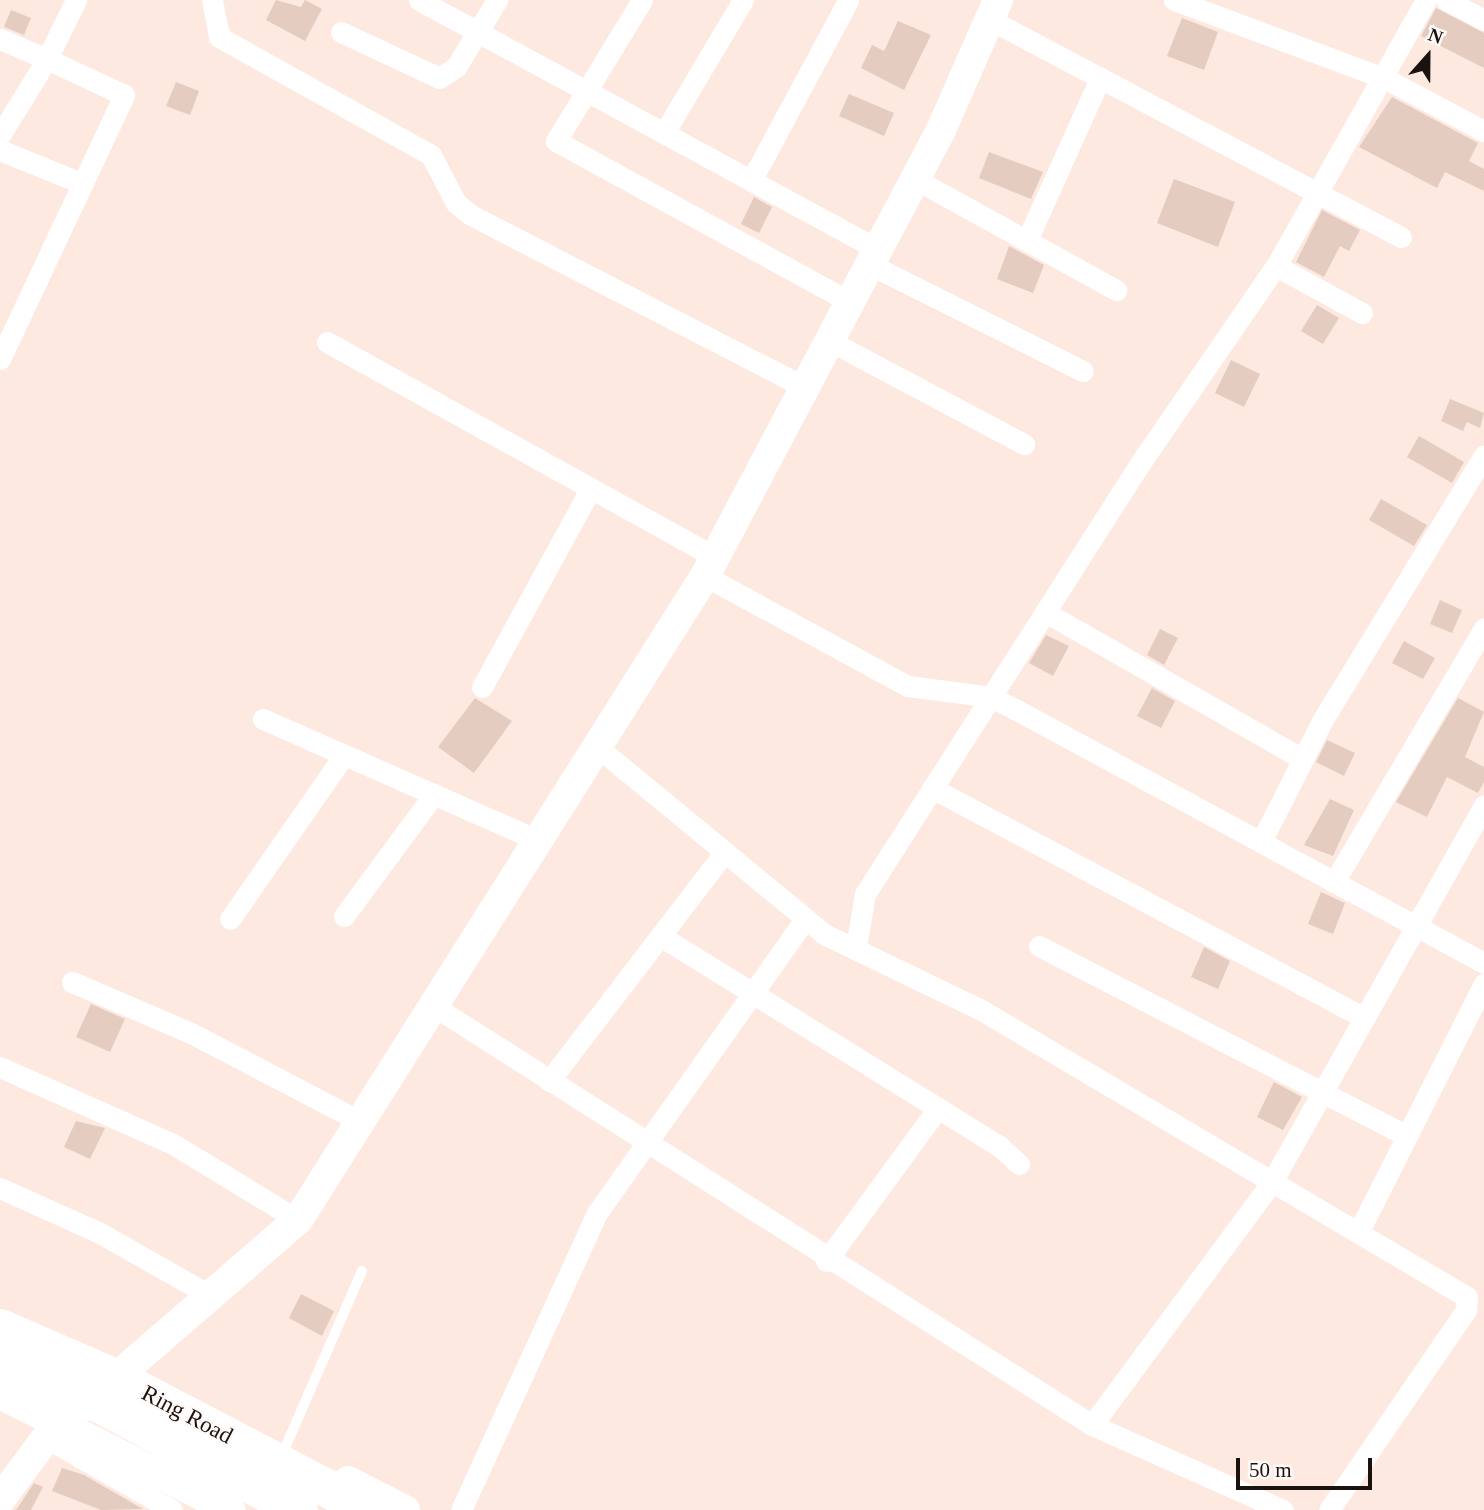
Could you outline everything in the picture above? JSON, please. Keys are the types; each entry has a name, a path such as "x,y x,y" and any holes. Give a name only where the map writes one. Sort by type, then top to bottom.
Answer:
{"highway":[{"name":"Ring Road","path":"0,1328 115,1382 369,1510"},
{"name":"Ring Road","path":"0,1360 115,1382 299,1510"}],"street":[{"path":"0,135 47,59 76,0"},
{"path":"212,0 212,25 219,37 431,155 456,203 471,215 806,388"},
{"path":"419,0 751,181 873,257 1083,371"},
{"path":"341,32 439,78 456,67 498,0"},
{"path":"642,0 556,141 850,302"},
{"path":"664,133 743,0"},
{"path":"1174,0 1386,79 1484,131"},
{"path":"856,947 864,894 1045,612 1276,266 1386,79 1426,0"},
{"path":"1446,0 1484,20"},
{"path":"751,181 848,1"},
{"path":"0,1500 53,1432 115,1382 209,1295 298,1220 535,839 710,566 915,179 994,10 1100,78 1401,237"},
{"path":"0,39 124,95 0,359"},
{"path":"1027,240 1100,78"},
{"path":"0,150 82,183"},
{"path":"915,179 1116,290"},
{"path":"1276,266 1362,313"},
{"path":"830,341 1024,444"},
{"path":"327,342 591,488 710,566 908,686 991,697 1484,963"},
{"path":"1261,842 1303,759 1484,456"},
{"path":"482,687 591,488"},
{"path":"1045,612 1303,759"},
{"path":"1334,882 1484,628"},
{"path":"263,719 535,839"},
{"path":"595,745 804,921 944,988 1460,1289 1466,1310 1329,1510"},
{"path":"230,919 344,755"},
{"path":"932,788 1365,1018"},
{"path":"344,916 433,794"},
{"path":"1092,1425 1273,1180 1484,805"},
{"path":"549,1081 724,853"},
{"path":"461,1510 591,1225 804,921"},
{"path":"662,937 939,1108 1019,1164"},
{"path":"1039,946 1407,1136"},
{"path":"72,982 191,1033 359,1121"},
{"path":"1360,1229 1484,984"},
{"path":"432,1005 826,1261 1092,1425 1283,1510"},
{"path":"0,1067 173,1144 298,1220"},
{"path":"826,1261 939,1108"},
{"path":"0,1188 100,1233 209,1295"},
{"path":"0,1308 115,1382 285,1448 405,1510"},
{"path":"0,1394 172,1510"},
{"path":"53,1432 231,1510"}],"lane":[{"path":"285,1448 362,1271"}],"building":[{"path":"276,0 301,7 305,0 322,9 305,41 266,20"},
{"path":"1436,8 1484,33 1484,68 1421,36"},
{"path":"11,10 31,18 24,35 4,27"},
{"path":"1182,18 1218,32 1204,70 1167,56"},
{"path":"898,21 931,35 904,90 861,68 872,45 884,51"},
{"path":"176,82 199,91 190,115 166,106"},
{"path":"849,94 894,113 884,136 839,116"},
{"path":"1392,97 1478,143 1469,161 1484,169 1484,191 1445,172 1437,188 1359,147"},
{"path":"989,152 1043,172 1031,199 979,178"},
{"path":"1174,179 1235,202 1218,247 1157,223"},
{"path":"754,197 772,207 759,233 741,224"},
{"path":"1322,210 1360,230 1349,251 1340,246 1324,277 1296,262"},
{"path":"1009,246 1044,265 1033,293 997,279"},
{"path":"1317,305 1339,318 1323,344 1301,331"},
{"path":"1231,360 1260,374 1244,407 1215,393"},
{"path":"1450,399 1484,413 1480,428 1467,422 1463,431 1441,421"},
{"path":"1419,436 1464,462 1452,483 1407,457"},
{"path":"1381,499 1427,525 1414,546 1369,520"},
{"path":"1440,600 1462,610 1452,633 1430,624"},
{"path":"1160,629 1178,638 1164,665 1147,655"},
{"path":"1046,635 1069,646 1053,676 1029,663"},
{"path":"1404,641 1435,658 1423,679 1392,663"},
{"path":"1152,688 1175,701 1161,728 1137,716"},
{"path":"475,698 512,721 474,773 438,747"},
{"path":"1458,698 1484,712 1465,757 1484,767 1484,782 1478,793 1447,777 1427,817 1396,802"},
{"path":"1327,740 1355,753 1344,776 1316,762"},
{"path":"1330,799 1354,810 1333,856 1304,845"},
{"path":"1321,892 1345,903 1333,934 1308,924"},
{"path":"1204,947 1230,961 1218,989 1191,977"},
{"path":"91,1004 125,1019 110,1052 76,1037"},
{"path":"1274,1082 1302,1097 1283,1130 1257,1117"},
{"path":"76,1121 105,1128 90,1159 64,1147"},
{"path":"301,1294 334,1311 322,1336 289,1318"},
{"path":"62,1468 84,1475 143,1509 101,1510 52,1491"},
{"path":"34,1483 43,1487 31,1510 16,1510"}]}
